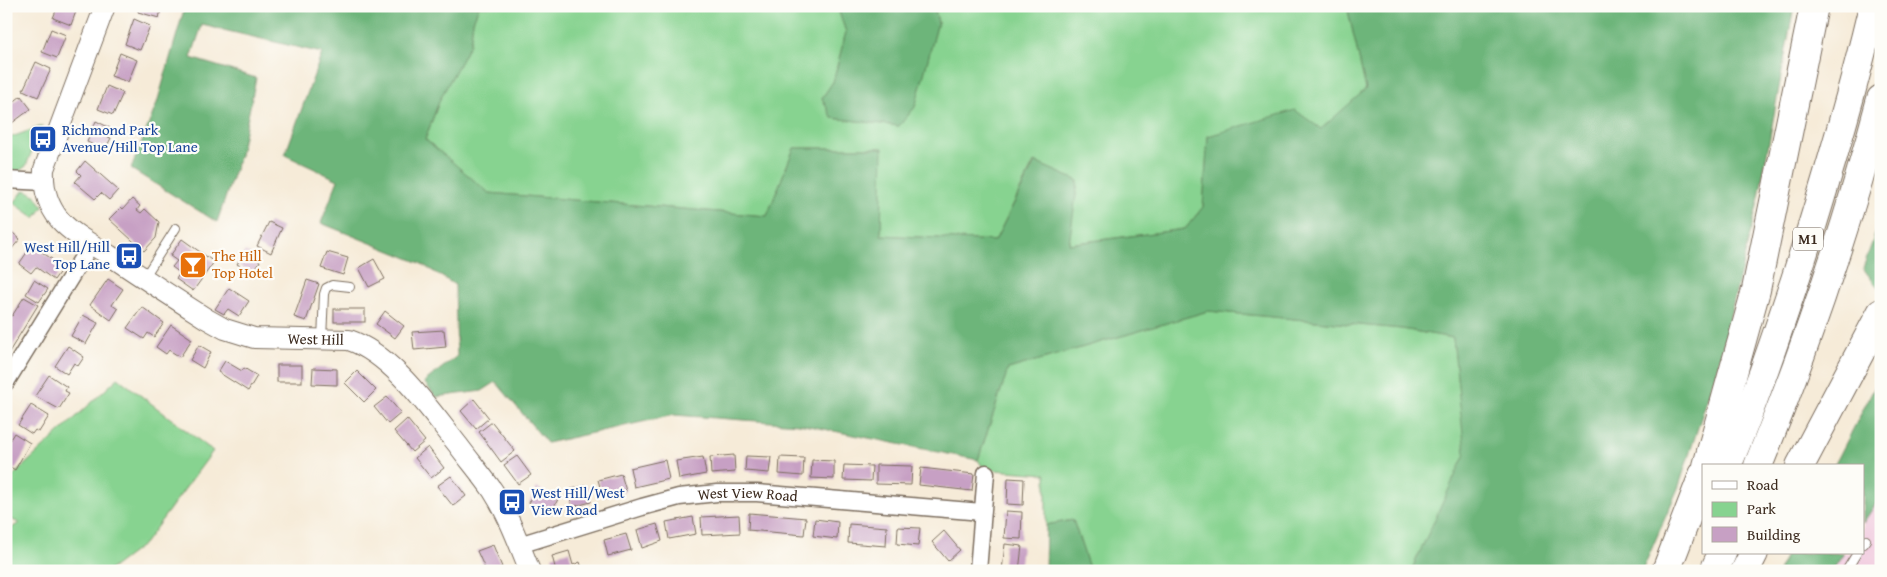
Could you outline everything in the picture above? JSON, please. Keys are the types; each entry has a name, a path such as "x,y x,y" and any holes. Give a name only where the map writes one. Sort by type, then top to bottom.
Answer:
{"highway":[{"path":"1708,464 1756,290 1814,6"},
{"name":"M1","path":"1728,464 1776,338 1812,228 1874,6"},
{"name":"M1","path":"1759,464 1788,390 1842,238 1881,99"},
{"path":"1801,464 1881,313"},
{"path":"1666,571 1702,478"},
{"path":"1679,571 1702,523"},
{"path":"1714,571 1722,554"},
{"path":"1745,571 1754,554"}],"street":[{"path":"6,180 44,182 44,169 105,6"},
{"name":"West Hill","path":"44,182 47,197 59,219 67,227 225,329 254,338 349,340 377,356 419,395 492,490 510,522 530,571"},
{"path":"6,382 91,244"},
{"path":"978,571 986,473"},
{"name":"West View Road","path":"519,544 642,506 679,497 717,493 757,493 982,512"}],"lane":[{"path":"144,278 176,228"},
{"path":"322,340 324,294 326,288 332,285 350,287"},
{"path":"1846,571 1856,554"}],"shaded area":[{"path":"1881,496 1881,571 1832,571 1843,554 1864,554 1864,522"}],"green space":[{"path":"185,6 479,6 473,21 470,44 440,99 425,139 489,193 767,216 794,148 883,148 881,235 995,241 1035,162 1078,181 1069,244 1185,229 1203,207 1208,136 1295,110 1321,129 1366,89 1347,6 1794,6 1758,202 1717,369 1679,486 1642,571 1411,571 1465,454 1453,338 1402,329 1208,311 1008,369 978,460 799,424 674,415 547,443 496,382 482,391 436,397 424,382 457,356 455,285 420,263 321,223 338,180 285,155 322,53 202,25 191,58 256,78 240,155 217,222 131,169 157,103"},
{"path":"479,6 834,6 838,9 846,32 833,82 822,98 832,118 899,126 915,107 938,22 934,6 1347,6 1366,89 1321,130 1208,136 1203,207 1185,229 1068,244 1078,181 1034,162 995,241 881,235 882,148 794,148 767,216 489,193 425,140 440,99 470,44 473,21"},
{"path":"834,6 934,6 938,22 915,107 899,126 832,118 822,98 833,82 846,32 838,9"},
{"path":"42,126 26,166 18,172 6,170 6,139"},
{"path":"24,190 36,196 43,207 35,218 14,203"},
{"path":"1881,218 1881,292 1863,268"},
{"path":"1208,311 1402,329 1453,338 1466,454 1411,571 1090,571 1073,520 1046,525 1046,474 994,470 982,466 978,460 1008,369"},
{"path":"1881,375 1881,496 1864,522 1864,464 1835,464"},
{"path":"118,378 213,451 144,544 108,571 6,571 6,532 19,523 6,517 6,482"},
{"path":"1073,520 1090,571 1045,571 1046,525"},
{"path":"1786,554 1843,554 1832,571 1778,571"}],"building":[{"path":"58,6 78,6 71,25 53,18"},
{"path":"139,6 162,6 159,18 138,12"},
{"path":"134,19 150,26 140,50 125,44"},
{"path":"51,29 66,35 57,58 42,52"},
{"path":"120,53 137,60 128,82 111,76"},
{"path":"36,62 51,69 38,97 23,90"},
{"path":"107,86 123,93 113,115 98,109"},
{"path":"21,96 31,109 12,123 6,116 6,108"},
{"path":"96,121 110,128 106,136 111,138 107,146 104,144 102,149 87,142"},
{"path":"85,161 118,190 109,200 101,193 95,199 75,182 81,175 77,171"},
{"path":"132,199 140,206 137,210 141,213 145,209 159,222 156,238 144,251 109,219 121,207 123,209"},
{"path":"269,222 282,228 271,253 257,246"},
{"path":"6,227 20,239 10,251 6,249"},
{"name":"The Hill Top Hotel","path":"182,239 214,262 193,291 176,279 180,273 172,267 177,261 170,256"},
{"path":"32,245 63,267 54,280 36,267 31,273 19,264"},
{"path":"245,251 260,261 253,274 237,264"},
{"path":"327,252 348,258 343,275 321,268"},
{"path":"374,259 385,279 369,287 359,268"},
{"path":"108,279 123,289 112,305 118,309 111,320 90,305"},
{"path":"34,280 48,289 39,302 26,294"},
{"path":"307,280 319,284 306,321 294,317"},
{"path":"229,288 249,301 239,316 228,309 224,314 215,309"},
{"path":"24,297 38,305 6,357 6,313 12,316"},
{"path":"142,307 164,323 154,337 148,333 144,339 127,328"},
{"path":"334,309 365,309 365,322 334,322"},
{"path":"385,311 404,326 395,338 376,324"},
{"path":"83,315 98,323 86,344 71,336"},
{"path":"171,325 192,339 180,357 169,350 166,354 156,347"},
{"path":"444,330 446,347 414,350 412,332"},
{"path":"199,345 211,352 203,368 190,360"},
{"path":"68,346 84,357 78,366 74,363 67,374 55,366"},
{"path":"225,361 242,371 244,368 257,376 248,391 218,372"},
{"path":"277,365 302,365 302,382 277,382"},
{"path":"313,368 337,369 337,385 312,384"},
{"path":"357,371 376,390 364,402 345,383"},
{"path":"49,375 67,387 65,391 69,393 59,409 35,396"},
{"path":"387,397 401,413 388,424 374,407"},
{"path":"474,399 489,418 476,429 461,411"},
{"path":"31,405 49,416 39,432 35,430 32,434 18,425"},
{"path":"407,419 425,441 412,452 394,431"},
{"path":"492,422 515,451 501,462 479,432"},
{"path":"14,433 30,443 15,470 6,464 6,446"},
{"path":"428,447 444,468 431,478 415,458"},
{"path":"734,455 735,472 711,474 710,457"},
{"path":"517,456 531,475 518,484 504,465"},
{"path":"746,456 771,457 769,473 745,471"},
{"path":"703,457 706,474 679,479 676,461"},
{"path":"780,457 804,458 803,476 779,474"},
{"path":"665,460 669,479 634,487 630,468"},
{"path":"812,460 834,461 834,479 811,478"},
{"path":"844,465 872,466 871,481 843,480"},
{"path":"876,465 912,466 911,485 876,484"},
{"path":"921,468 974,474 972,491 919,485"},
{"path":"621,474 626,491 603,497 598,480"},
{"path":"451,476 466,496 453,506 437,486"},
{"path":"1008,478 1024,479 1023,505 1007,504"},
{"path":"587,485 591,502 572,507 568,490"},
{"path":"537,488 558,499 551,513 529,503"},
{"path":"1006,511 1022,512 1021,539 1004,538"},
{"path":"749,513 806,518 804,535 748,530"},
{"path":"739,515 740,533 702,535 701,517"},
{"path":"693,517 696,534 669,539 666,522"},
{"path":"815,519 838,522 837,539 813,536"},
{"path":"657,524 662,541 642,548 637,530"},
{"path":"849,524 887,527 886,546 848,543"},
{"path":"898,527 920,528 918,546 897,544"},
{"path":"944,531 960,550 948,561 932,542"},
{"path":"626,534 631,550 608,556 604,540"},
{"path":"1005,544 1022,546 1019,571 1002,571"},
{"path":"493,545 502,567 486,571 477,551"},
{"path":"569,551 573,565 580,562 583,571 556,571 552,556"}],"place":[{"name":"Richmond Park Avenue/Hill Top Lane","path":"43,139"},
{"name":"West Hill/Hill Top Lane","path":"129,256"},
{"name":"The Hill Top Hotel","path":"193,265"},
{"name":"West Hill/West View Road","path":"512,502"}]}
